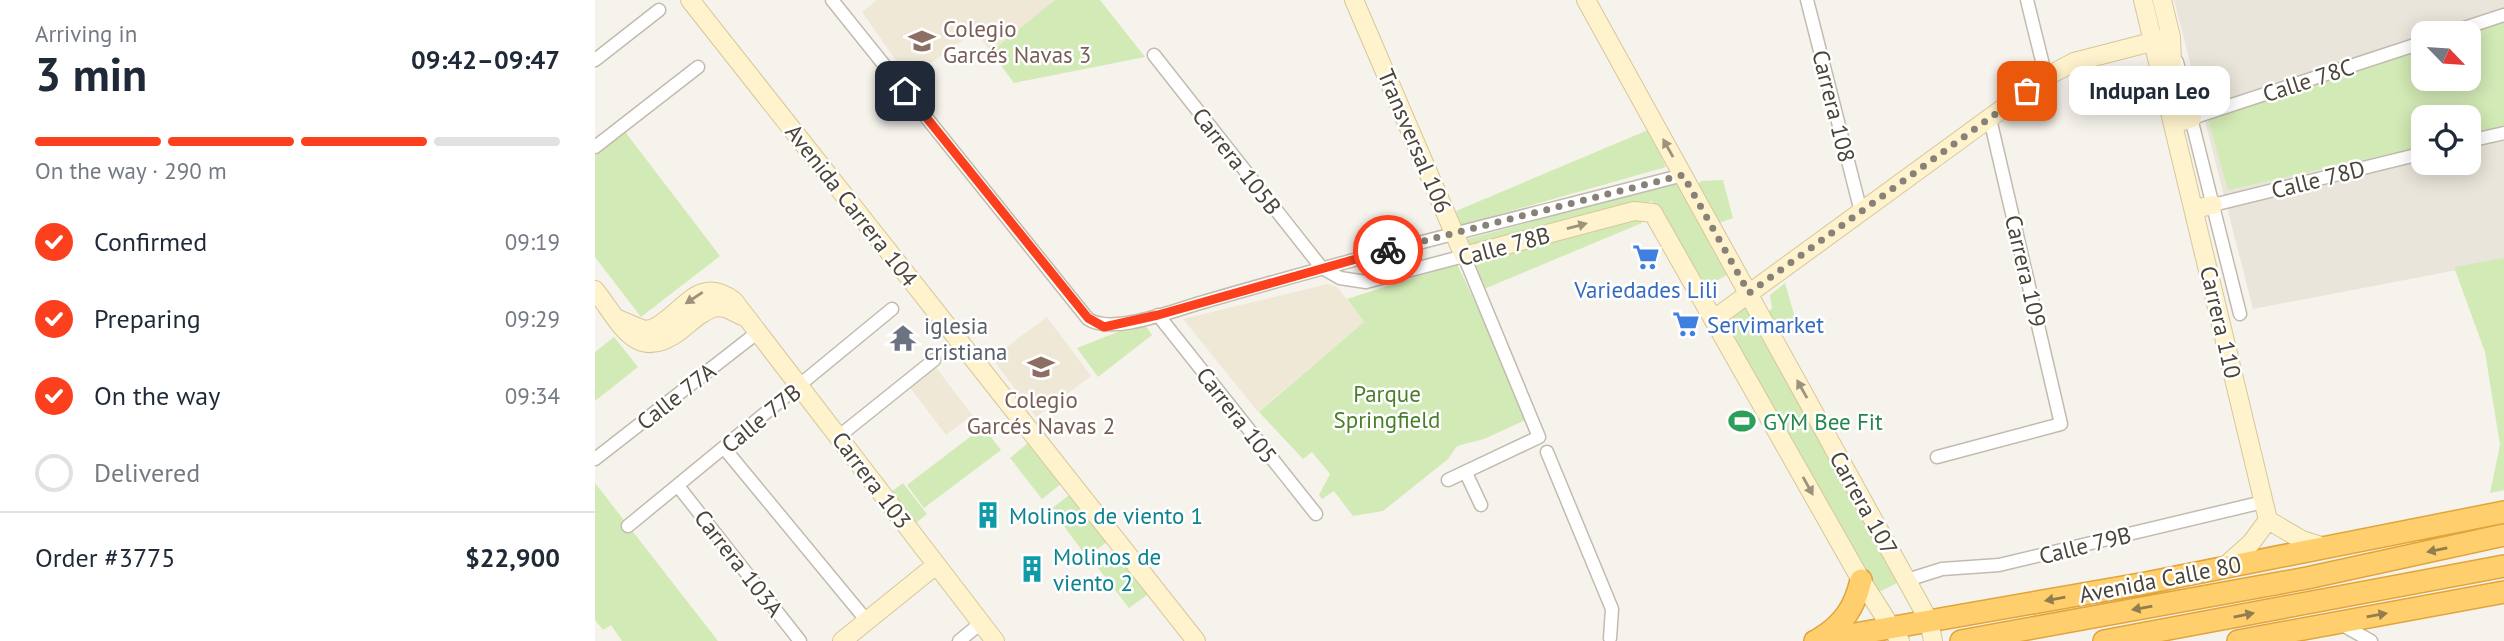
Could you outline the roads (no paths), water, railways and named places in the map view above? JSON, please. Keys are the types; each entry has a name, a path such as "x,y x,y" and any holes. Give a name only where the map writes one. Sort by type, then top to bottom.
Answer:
{"highway":[{"name":"Avenida Calle 80","path":"1815,641 1931,631 2146,583 2504,512"},
{"name":"Avenida Calle 80","path":"1961,641 2307,578 2504,535"},
{"path":"2104,641 2504,566"},
{"path":"1815,641 1839,625 1849,613 1861,580"},
{"path":"2146,583 2189,599"},
{"path":"2239,641 2504,592"}],"street":[{"name":"Avenida Carrera 104","path":"690,0 1196,641"},
{"name":"Transversal 106","path":"1354,0 1539,437 1466,473"},
{"name":"Carrera 107","path":"1586,0 1907,580 1931,631"},
{"name":"Carrera 108","path":"1807,0 1861,212"},
{"path":"2027,0 2046,77"},
{"name":"Carrera 110","path":"2143,0 2266,511"},
{"name":"Carrera 110","path":"2162,0 2240,314"},
{"name":"Calle 78B","path":"840,3 1072,300 1095,324 1104,327 1158,315 1321,267 1683,175"},
{"path":"595,60 659,10"},
{"path":"2481,23 2504,15"},
{"path":"1714,319 2046,77 2074,62 2171,37"},
{"name":"Carrera 110","path":"2171,37 2174,124"},
{"name":"Calle 78C","path":"2192,118 2411,45"},
{"name":"Carrera 105B","path":"1154,55 1321,267"},
{"path":"595,147 698,67"},
{"name":"Carrera 109","path":"1937,457 2061,424 1990,118"},
{"path":"2174,124 2192,118"},
{"path":"2481,138 2504,133"},
{"name":"Calle 78D","path":"2213,205 2411,156"},
{"path":"2194,209 2213,205"},
{"name":"Calle 78B","path":"1321,267 1340,278 1366,282 1634,211 1649,211"},
{"name":"Carrera 107","path":"1649,211 1658,219 1861,580 1895,634"},
{"name":"Carrera 103","path":"595,290 618,319 638,328 652,329 694,296 712,290 734,301 995,641"},
{"name":"Calle 77B","path":"628,526 892,309"},
{"name":"Carrera 105","path":"1158,315 1316,514"},
{"name":"Calle 77A","path":"595,459 753,326"},
{"path":"838,437 934,360"},
{"path":"724,448 867,621"},
{"path":"1547,452 1612,609 1610,638"},
{"path":"1448,480 1466,473 1481,505"},
{"name":"Carrera 103A","path":"678,486 800,641"},
{"path":"2222,568 2246,548 2266,511 2302,540 2325,547"},
{"name":"Calle 79B","path":"1907,580 1942,569 1999,565 2266,511"},
{"path":"842,641 936,565"},
{"path":"2339,622 2371,641"},
{"path":"959,641 981,623"}],"place":[{"name":"Colegio Garcés Navas 3","path":"922,41"},
{"name":"Indupan Leo","path":"2027,91"},
{"name":"Variedades Lili","path":"1646,257"},
{"name":"Servimarket","path":"1686,324"},
{"name":"iglesia cristiana","path":"903,338"},
{"name":"Colegio Garcés Navas 2","path":"1041,367"},
{"name":"GYM Bee Fit","path":"1742,421"},
{"name":"Molinos de viento 1","path":"988,515"},
{"name":"Molinos de viento 2","path":"1032,569"}],"park label":[{"name":"Parque Springfield","path":"1387,406"}]}
